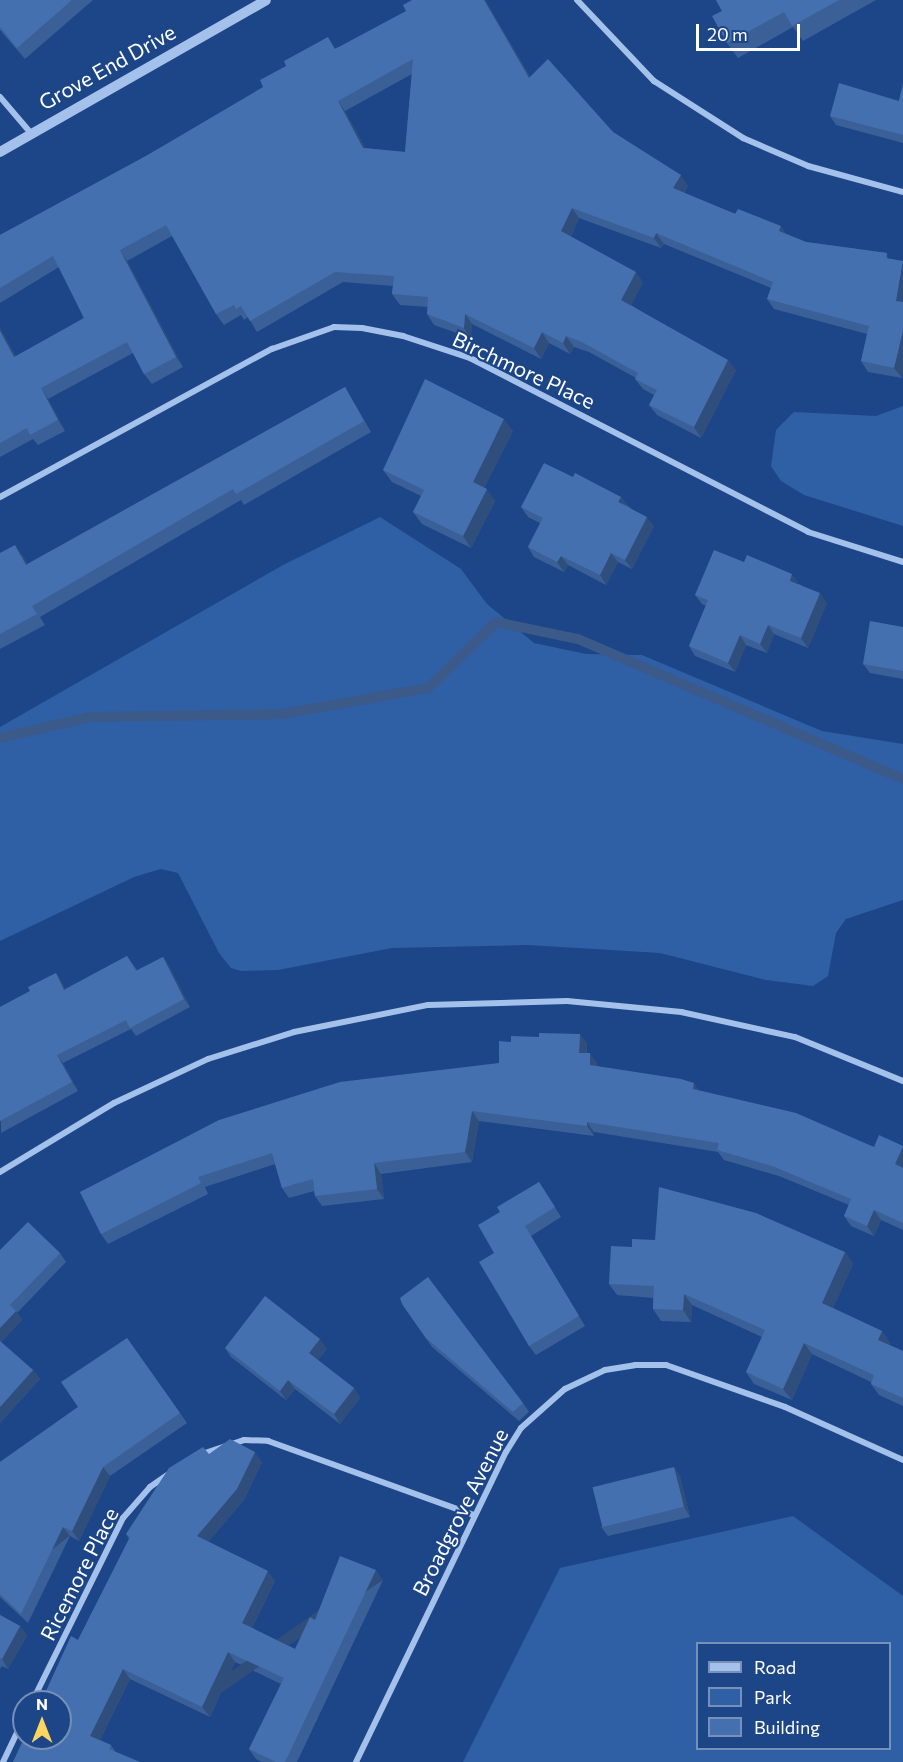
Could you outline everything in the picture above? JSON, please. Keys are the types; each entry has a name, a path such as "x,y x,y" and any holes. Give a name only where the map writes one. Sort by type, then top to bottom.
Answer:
{"street":[{"name":"Grove End Drive","path":"0,152 30,132 266,0"},
{"path":"577,0 654,81 743,138 808,166 903,192"},
{"path":"0,97 30,132"},
{"name":"Birchmore Place","path":"0,497 272,349 334,327 362,328 403,336 470,358 808,532 903,562"},
{"path":"0,1172 114,1103 207,1059 294,1032 428,1005 567,1001 681,1012 795,1037 903,1081"},
{"name":"Broadgrove Avenue","path":"357,1762 506,1452 542,1407 565,1389 595,1375 634,1365 666,1365 695,1373 903,1460"},
{"path":"191,1459 236,1442 268,1441 474,1515"},
{"name":"Ricemore Place","path":"38,1690 123,1518 150,1487 175,1470"},
{"path":"3,1762 12,1743"}],"green space":[{"path":"903,406 903,526 804,495 781,481 771,466 776,430 794,412 876,416"},
{"path":"380,517 461,569 487,604 534,643 586,654 642,655 822,731 903,744 903,900 846,919 836,933 828,976 813,986 766,980 660,953 528,945 392,948 278,970 241,971 231,968 219,953 178,873 161,869 134,877 0,941 0,727 283,565"},
{"path":"793,1516 903,1596 903,1762 463,1762 560,1568"}],"building":[{"path":"0,0 72,0 17,48 0,27"},
{"path":"412,0 484,0 529,78 548,59 613,132 681,175 673,188 735,214 738,209 781,226 779,231 806,242 887,253 886,258 903,261 896,301 903,302 903,331 894,368 861,361 869,326 767,299 773,282 656,233 654,238 572,208 561,231 636,272 621,300 728,360 694,427 649,405 657,390 635,379 638,373 582,342 566,336 563,343 542,332 534,348 465,314 464,328 427,314 428,297 392,294 394,276 335,272 250,321 241,306 236,309 234,305 216,314 166,225 120,250 176,357 144,374 127,342 41,388 58,420 30,435 27,428 0,443 0,331 14,357 84,318 53,256 0,288 0,235 146,156 263,87 260,80 286,66 284,61 328,37 335,49 406,11 403,5","holes":["413,59 405,152 363,148 338,101"]},
{"path":"716,0 839,0 792,26 784,12 727,43 712,16 722,11"},
{"path":"839,83 899,101 903,84 903,135 830,116"},
{"path":"425,379 504,419 473,482 487,489 463,536 413,512 424,490 383,470"},
{"path":"345,387 364,421 236,494 233,489 32,606 37,614 0,634 0,553 15,545 26,565"},
{"path":"544,463 573,477 575,473 621,497 618,502 647,517 625,560 611,553 600,575 561,556 557,562 528,547 543,518 521,507"},
{"path":"714,550 744,562 747,555 792,574 790,581 820,593 801,638 768,625 760,644 740,635 728,663 689,646 708,600 695,595"},
{"path":"870,621 903,627 903,671 863,664"},
{"path":"127,956 136,971 163,957 184,999 130,1028 126,1020 57,1055 72,1082 0,1121 0,1007 30,991 28,987 56,973 64,990"},
{"path":"539,1033 580,1034 579,1053 590,1053 590,1065 681,1079 694,1083 693,1089 796,1113 874,1147 879,1135 903,1146 895,1164 903,1168 903,1223 874,1210 867,1226 844,1216 851,1199 772,1166 717,1150 719,1143 587,1122 587,1126 472,1111 465,1152 374,1163 377,1189 315,1196 313,1179 282,1188 272,1153 198,1177 201,1183 101,1234 80,1192 219,1120 340,1082 499,1063 499,1041 511,1042 511,1036 539,1037"},
{"path":"539,1182 555,1207 525,1226 579,1316 529,1346 479,1262 494,1253 478,1225 500,1212 497,1207"},
{"path":"659,1187 756,1213 845,1252 822,1303 882,1331 878,1340 903,1351 903,1398 871,1384 874,1375 804,1343 783,1389 746,1372 765,1330 684,1294 683,1310 653,1309 654,1286 609,1284 611,1246 632,1247 632,1239 655,1240"},
{"path":"28,1222 60,1253 10,1305 16,1311 0,1328 0,1250"},
{"path":"428,1277 523,1403 513,1412 426,1338 402,1304 400,1298"},
{"path":"265,1296 320,1339 309,1353 354,1388 334,1414 288,1380 280,1391 225,1348"},
{"path":"127,1338 180,1413 103,1467 72,1531 63,1527 21,1614 0,1594 0,1462 78,1407 61,1382"},
{"path":"0,1341 33,1370 0,1407"},
{"path":"230,1439 255,1452 237,1489 197,1536 268,1571 242,1623 295,1649 310,1617 315,1620 340,1556 376,1570 285,1762 276,1762 249,1749 284,1678 228,1652 202,1707 123,1669 90,1736 111,1745 109,1749 140,1762 13,1762 18,1750 72,1750 72,1690 46,1690 71,1636 78,1640 130,1537 126,1534 169,1468 203,1447 209,1454"},
{"path":"674,1467 684,1507 602,1527 592,1487"},
{"path":"0,1615 20,1626 2,1659 0,1658"}],"waterway":[{"path":"0,738 90,717 283,714 428,688 496,622 578,639 903,779"}]}
